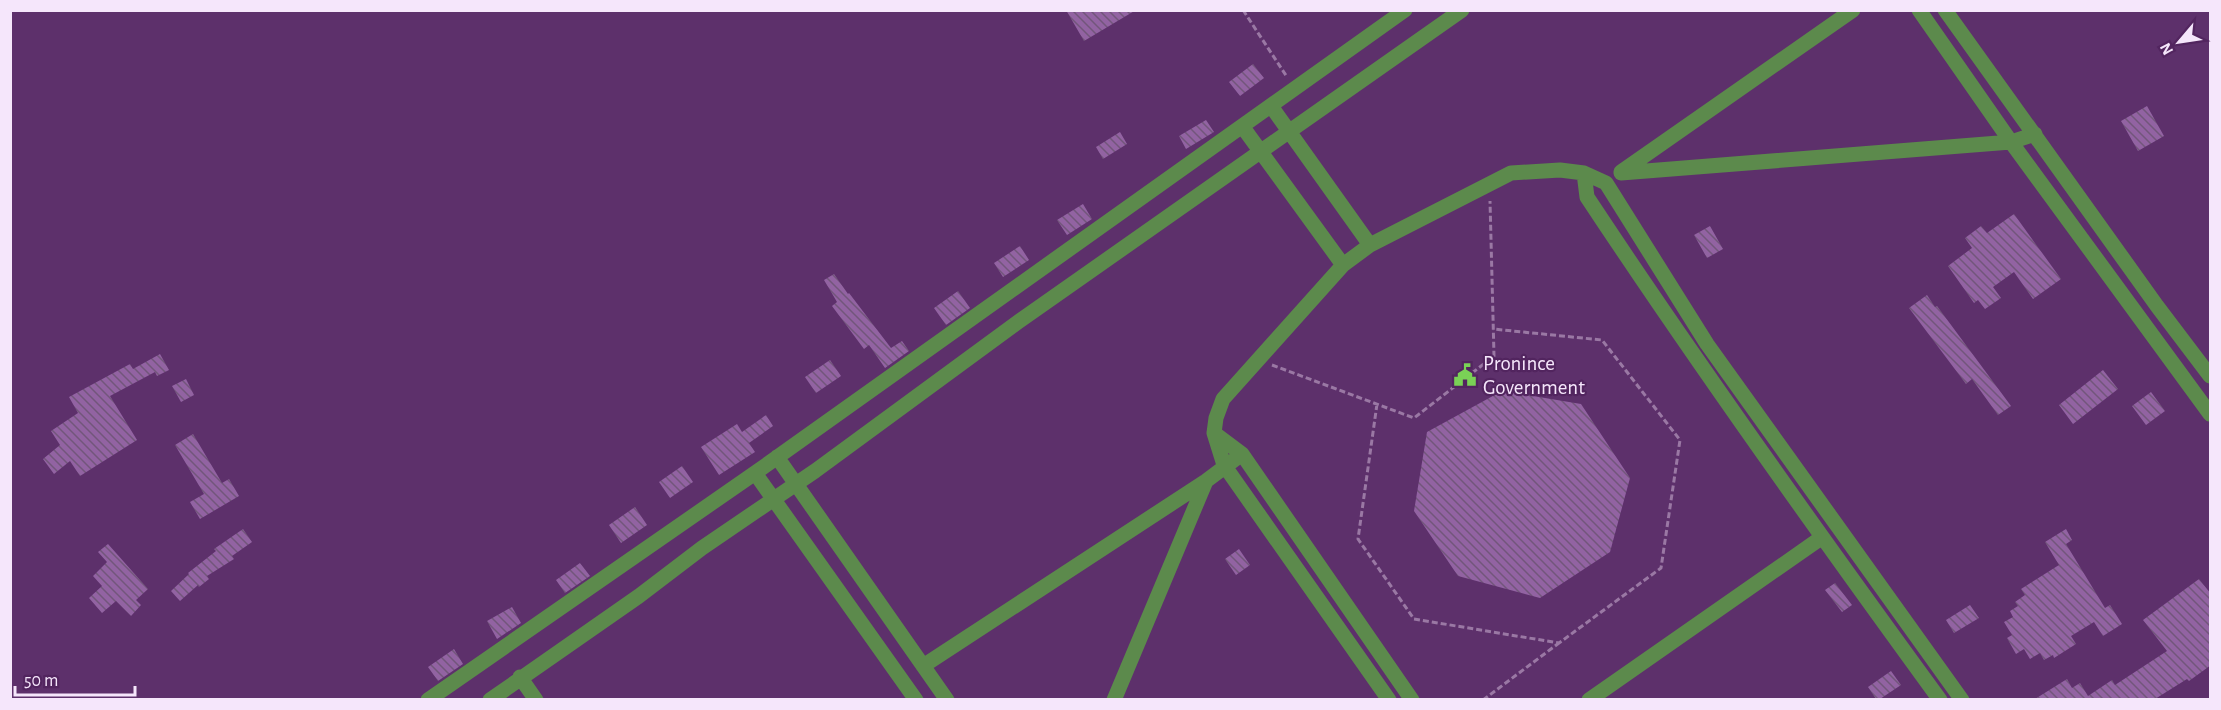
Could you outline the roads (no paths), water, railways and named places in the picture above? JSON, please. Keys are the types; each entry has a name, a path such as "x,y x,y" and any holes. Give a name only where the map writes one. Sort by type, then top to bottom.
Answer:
{"street":[{"path":"428,699 755,473 1405,10"},
{"path":"490,699 796,484 1018,322 1462,10"},
{"path":"1587,197 1853,10"},
{"path":"1919,10 2011,142 2211,414"},
{"path":"1945,10 2157,306 2211,376"},
{"path":"1271,106 1370,245"},
{"path":"1242,126 1342,265"},
{"path":"1621,173 2011,142 2035,134"},
{"path":"1389,699 1224,465 1214,433 1216,418 1223,399 1342,265 1370,245 1511,173 1560,170 1584,173 1606,183 1707,344 1962,699"},
{"path":"1584,173 1587,197 1669,321 1821,538 1940,699"},
{"path":"1214,433 1242,454 1412,699"},
{"path":"923,666 1206,481 1224,465 1242,454"},
{"path":"777,457 947,699"},
{"path":"755,473 916,699"},
{"path":"1114,699 1206,481"},
{"path":"1589,699 1821,538"},
{"path":"520,677 536,699"}],"place":[{"name":"Pronince Government","path":"1465,375"}]}
